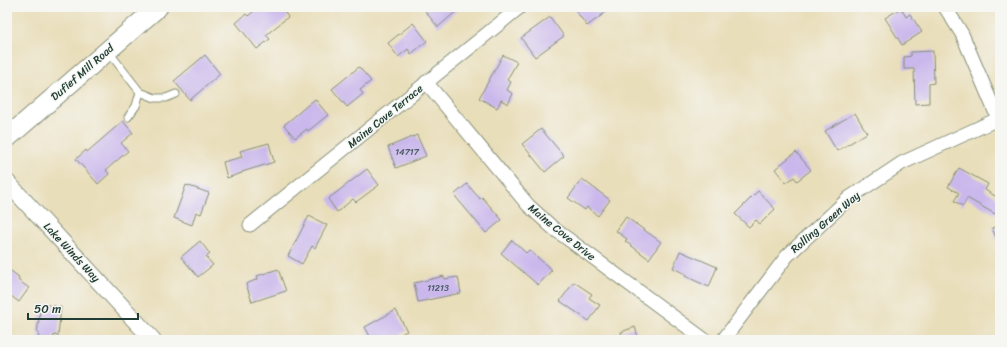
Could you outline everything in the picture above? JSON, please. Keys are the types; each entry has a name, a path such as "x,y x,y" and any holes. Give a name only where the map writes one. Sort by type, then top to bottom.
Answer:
{"main road":[{"name":"Dufief Mill Road","path":"7,138 158,7"}],"street":[{"name":"Maine Cove Terrace","path":"250,225 520,7"},
{"path":"945,7 962,34 999,120"},
{"name":"Maine Cove Drive","path":"426,82 528,205 553,228 705,340"},
{"name":"Rolling Green Way","path":"723,340 787,256 849,198 902,163 999,120"},
{"name":"Lake Winds Way","path":"7,182 153,340"}],"lane":[{"path":"107,50 140,92 155,98 166,98 176,94"},
{"path":"128,117 136,106 140,92"}],"building":[{"path":"259,7 283,7 282,8 288,17 266,35 270,39 257,49 236,23 246,14 248,16"},
{"path":"430,7 461,7 438,27 425,11"},
{"path":"573,7 613,7 587,26"},
{"path":"901,8 906,17 910,14 922,32 902,45 885,18"},
{"path":"550,17 564,36 535,57 521,38"},
{"path":"413,23 427,41 411,54 408,49 398,57 388,43"},
{"path":"933,51 934,83 929,84 929,103 915,104 914,69 904,69 904,57 911,56 911,52"},
{"path":"205,55 220,74 190,100 174,81"},
{"path":"503,55 517,62 507,80 511,82 507,90 513,94 508,104 501,100 497,108 479,98"},
{"path":"359,67 371,81 360,90 363,94 347,107 332,89"},
{"path":"315,99 328,115 308,131 307,129 295,138 284,125"},
{"path":"855,113 867,133 837,151 825,131"},
{"path":"123,121 133,133 121,143 128,151 106,170 109,174 98,184 76,159 86,150 87,152"},
{"path":"541,129 564,156 545,172 522,144"},
{"path":"417,135 426,156 396,168 388,147"},
{"path":"269,143 274,162 227,178 223,162 242,157 240,151"},
{"path":"796,152 811,170 797,181 794,177 786,183 775,169"},
{"path":"959,168 988,184 985,190 1000,199 1000,205 995,214 967,198 963,206 954,201 959,193 948,187"},
{"path":"367,169 379,185 356,202 353,199 337,212 328,199"},
{"path":"582,179 610,200 598,216 587,207 585,210 568,198"},
{"path":"467,184 480,199 482,197 502,220 486,233 454,195"},
{"path":"186,185 209,193 201,214 196,212 192,225 174,218"},
{"path":"758,191 775,209 760,224 756,220 749,227 735,214"},
{"path":"309,216 327,225 315,248 312,246 302,264 288,256"},
{"path":"626,217 661,242 649,259 625,241 627,239 616,231"},
{"path":"1000,225 1000,247 992,228"},
{"path":"512,240 526,253 529,250 552,270 538,285 501,253"},
{"path":"200,241 210,254 206,257 213,265 198,277 181,257"},
{"path":"680,251 717,267 709,287 685,276 686,274 673,268"},
{"path":"7,268 19,277 18,280 29,288 19,302 7,293"},
{"path":"278,269 286,291 252,302 246,284 258,279 257,276"},
{"path":"444,276 444,279 458,277 461,293 418,302 414,283"},
{"path":"574,282 592,294 589,298 600,305 589,321 560,301"},
{"path":"41,304 61,307 58,336 54,335 53,340 38,340 39,333 37,333"},
{"path":"396,310 407,331 390,340 372,340 365,327"},
{"path":"635,327 639,340 623,340 621,332"}]}
